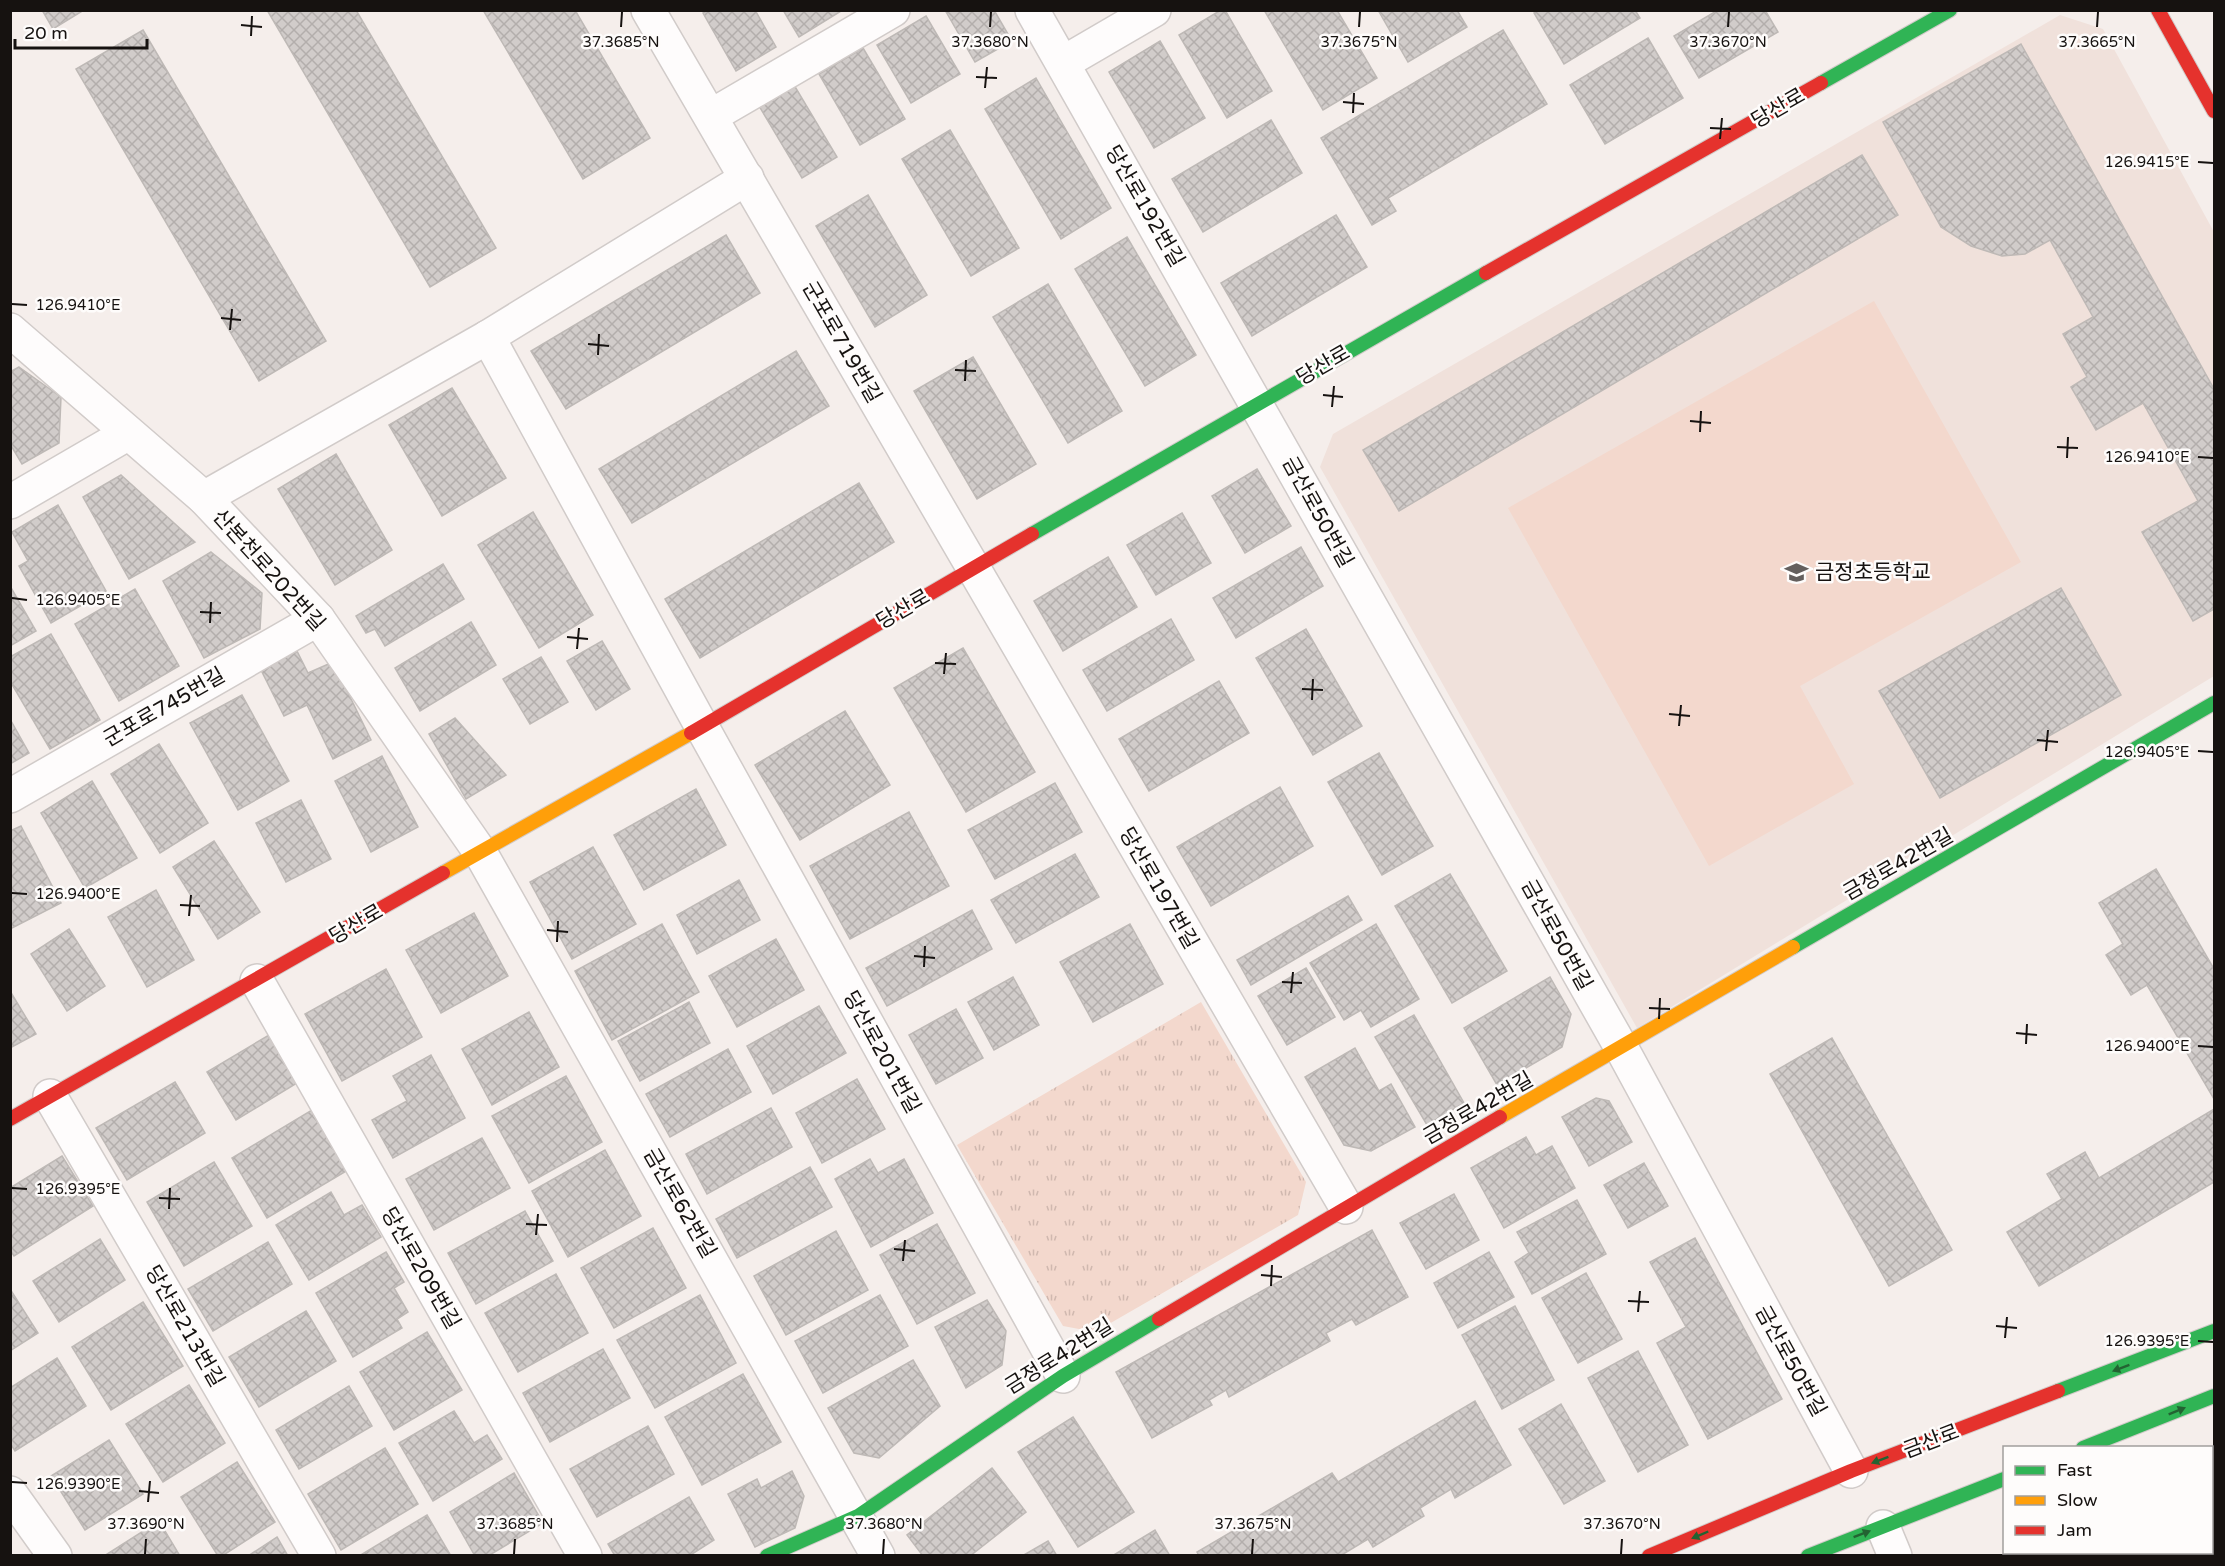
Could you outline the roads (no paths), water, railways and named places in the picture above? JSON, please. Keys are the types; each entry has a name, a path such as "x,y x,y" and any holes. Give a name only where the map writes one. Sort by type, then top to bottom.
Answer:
{"street":[{"name":"군포로719번길","path":"648,10 972,569"},
{"path":"711,116 893,10"},
{"name":"당산로192번길","path":"1032,10 1257,403"},
{"path":"1062,63 1154,10"},
{"name":"당산로","path":"10,1119 702,727 1257,403 1950,10"},
{"path":"2158,10 2214,111"},
{"path":"204,498 488,337 747,178"},
{"name":"산본천로202번길","path":"10,330 127,434 204,498 318,619 480,852"},
{"path":"488,337 702,727"},
{"name":"금산로50번길","path":"1257,403 1622,1049 1851,1471"},
{"path":"10,502 127,434"},
{"name":"당산로197번길","path":"972,569 1346,1207"},
{"name":"군포로745번길","path":"10,796 318,619"},
{"name":"금정로42번길","path":"767,1556 858,1516 1063,1376 1346,1207 1622,1049 2214,703"},
{"name":"당산로201번길","path":"702,727 1063,1376"},
{"name":"금산로62번길","path":"480,852 858,1516 878,1556"},
{"name":"당산로209번길","path":"257,981 585,1556"},
{"name":"당산로213번길","path":"50,1096 320,1556"},
{"name":"금산로","path":"1649,1556 1851,1471 2214,1331"},
{"path":"2088,1446 2214,1396"},
{"path":"1808,1556 1889,1541 2003,1480"},
{"path":"10,1493 55,1556"}],"place":[{"name":"금정초등학교","path":"1797,572"}]}
